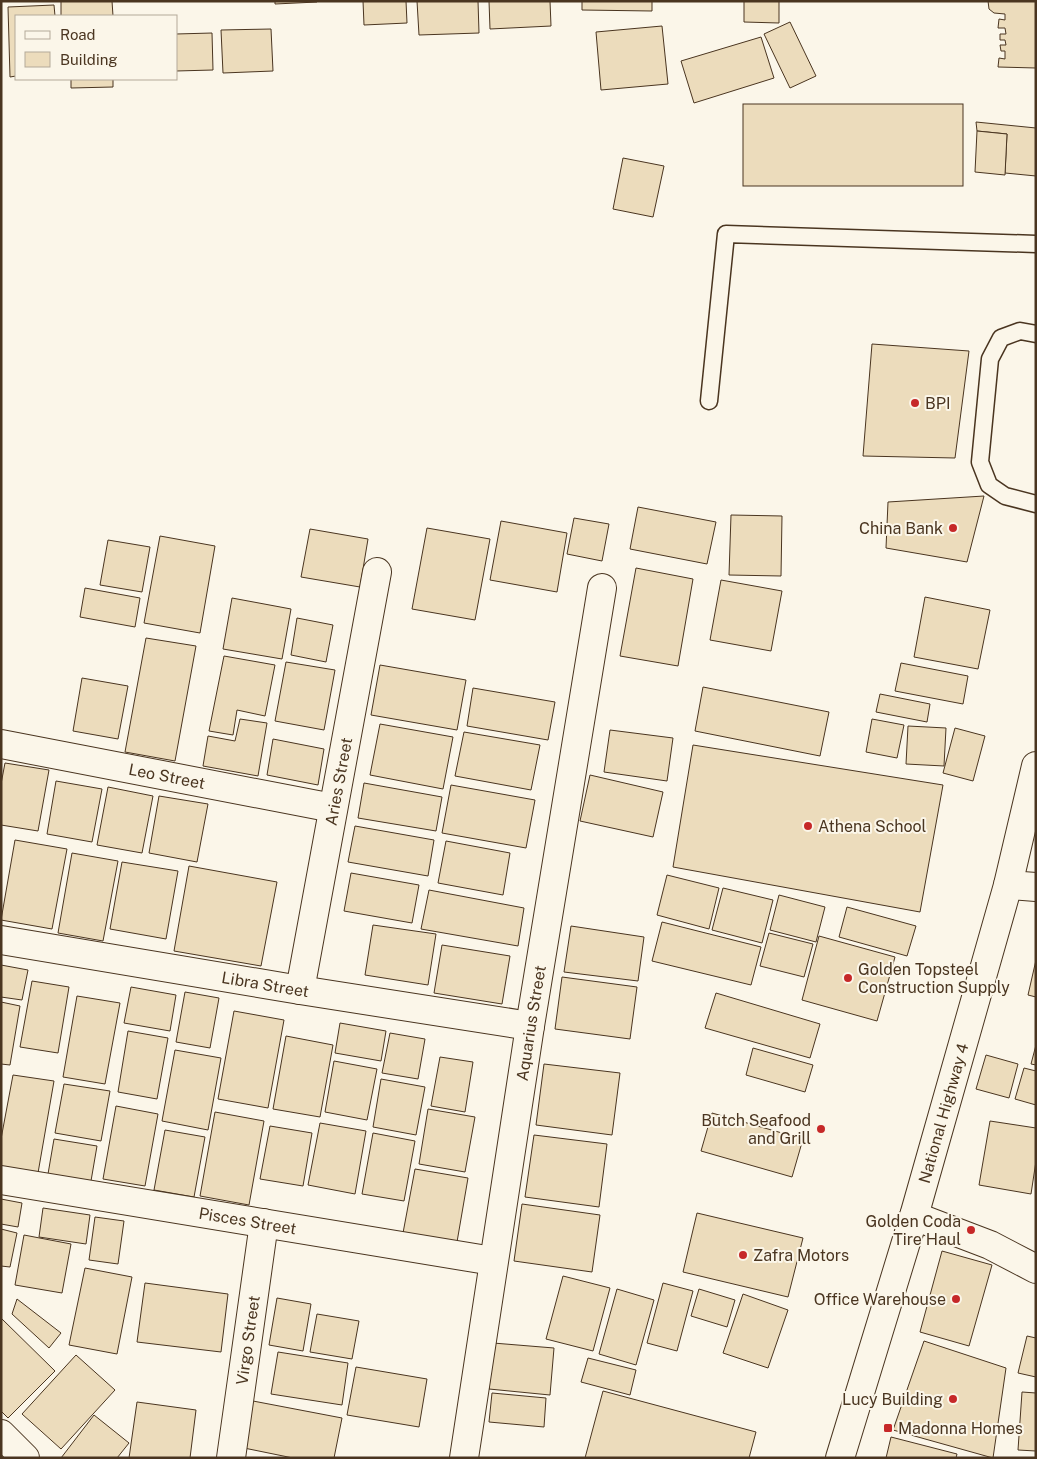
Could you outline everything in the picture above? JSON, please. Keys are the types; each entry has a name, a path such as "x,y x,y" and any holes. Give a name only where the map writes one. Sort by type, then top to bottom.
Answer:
{"street":[{"name":"Aries Street","path":"300,990 377,572"},
{"name":"Aquarius Street","path":"464,1458 530,1026 602,588"},
{"name":"Leo Street","path":"1,744 333,808"},
{"name":"National Highway 4","path":"840,1458 914,1216 1008,885 1036,766"},
{"path":"1008,885 1036,887"},
{"name":"Libra Street","path":"1,940 530,1026"},
{"name":"Pisces Street","path":"1,1180 493,1261"},
{"path":"914,1216 990,1245 1036,1269"},
{"name":"Virgo Street","path":"231,1458 264,1223"},
{"path":"1,1434 25,1458"}],"lane":[{"path":"709,401 726,234 1036,244"},
{"path":"1036,334 1020,331 1001,338 990,359 980,462 989,485 1005,496 1036,504"}],"building":[{"path":"61,1 112,1 113,15 61,15"},
{"path":"275,1 317,1 317,2 275,4"},
{"path":"363,1 406,1 407,23 364,25"},
{"path":"417,1 478,1 479,33 419,35"},
{"path":"489,1 550,1 551,26 490,29"},
{"path":"582,1 652,1 652,11 582,10"},
{"path":"744,1 779,1 779,23 744,22"},
{"path":"988,1 1036,1 1036,68 998,67 999,58 1005,59 1005,51 1001,51 1000,45 1006,45 1005,40 1000,40 1000,34 1006,34 1005,28 998,28 999,19 1005,20 1005,14 994,13 989,9"},
{"path":"54,5 55,15 15,15 15,76 10,77 8,7"},
{"path":"790,22 816,76 790,88 764,34"},
{"path":"662,26 668,84 601,90 596,32"},
{"path":"271,29 273,71 223,73 221,30"},
{"path":"212,33 213,70 178,71 178,34"},
{"path":"761,37 774,78 694,103 681,61"},
{"path":"71,80 113,80 113,87 71,88"},
{"path":"743,104 963,104 963,186 743,186"},
{"path":"976,122 1036,128 1036,176 1005,173 1007,134 977,131"},
{"path":"977,131 1007,134 1005,175 975,172"},
{"path":"623,158 664,166 653,217 613,209"},
{"name":"BPI","path":"872,344 969,351 955,458 863,456"},
{"path":"984,496 967,562 886,548 888,502"},
{"path":"638,507 716,522 707,564 630,549"},
{"path":"731,515 782,516 781,576 729,575"},
{"path":"574,518 609,524 602,561 567,554"},
{"path":"501,521 567,533 557,592 490,580"},
{"path":"427,528 490,539 475,620 412,609"},
{"path":"310,529 368,539 360,587 301,577"},
{"path":"160,536 215,546 200,633 144,623"},
{"path":"108,540 150,547 142,592 100,585"},
{"path":"636,568 693,579 678,666 620,656"},
{"path":"721,580 782,591 771,651 710,640"},
{"path":"85,588 140,598 135,627 80,617"},
{"path":"925,597 990,610 978,669 914,657"},
{"path":"232,598 291,609 282,659 223,649"},
{"path":"297,618 333,625 326,662 291,655"},
{"path":"146,638 196,646 175,761 125,752"},
{"path":"224,656 275,665 265,716 237,710 233,735 209,731"},
{"path":"286,662 335,670 324,730 275,721"},
{"path":"901,663 968,676 963,704 895,691"},
{"path":"380,665 466,680 457,730 371,715"},
{"path":"82,678 128,686 118,739 73,731"},
{"path":"703,687 829,712 820,756 695,731"},
{"path":"473,688 555,702 548,740 467,726"},
{"path":"880,694 930,704 927,722 876,712"},
{"path":"240,719 267,723 258,776 203,766 208,736 235,741"},
{"path":"872,719 904,725 897,758 866,752"},
{"path":"380,724 453,737 443,789 370,775"},
{"path":"908,726 946,728 944,766 906,764"},
{"path":"955,728 985,736 973,781 943,773"},
{"path":"610,730 673,738 667,781 604,772"},
{"path":"464,732 540,745 531,790 455,776"},
{"path":"273,739 324,749 318,785 267,775"},
{"name":"Athena School","path":"693,745 943,785 920,912 673,867"},
{"path":"5,763 49,770 38,831 1,825 1,784"},
{"path":"590,775 663,792 653,837 580,821"},
{"path":"56,781 102,789 92,842 47,834"},
{"path":"364,783 442,797 436,831 358,818"},
{"path":"451,785 535,800 526,848 442,833"},
{"path":"108,787 153,796 142,853 97,845"},
{"path":"159,796 208,804 197,862 149,853"},
{"path":"355,826 434,840 428,876 348,862"},
{"path":"15,840 67,849 52,929 1,920"},
{"path":"446,841 510,853 503,895 438,883"},
{"path":"72,853 118,861 103,941 58,933"},
{"path":"122,862 178,871 166,939 110,929"},
{"path":"189,866 277,882 261,966 174,951"},
{"path":"351,873 419,885 412,923 344,911"},
{"path":"667,875 719,888 709,929 657,915"},
{"path":"723,888 773,900 762,943 712,930"},
{"path":"429,890 524,908 518,946 421,929"},
{"path":"779,895 825,907 816,942 770,930"},
{"path":"847,907 916,926 907,956 839,937"},
{"path":"662,922 761,947 751,985 652,961"},
{"path":"373,925 436,934 428,985 365,975"},
{"path":"571,926 644,937 638,981 564,972"},
{"path":"769,933 813,944 804,977 760,966"},
{"name":"Golden Topsteel Construction Supply","path":"819,936 895,957 877,1021 802,1000"},
{"path":"442,945 510,956 502,1004 434,993"},
{"path":"1036,960 1036,997 1028,995"},
{"path":"1,965 28,970 22,1000 1,997"},
{"path":"562,977 637,987 630,1039 555,1029"},
{"path":"32,981 69,987 58,1053 20,1047"},
{"path":"131,987 176,995 170,1031 124,1023"},
{"path":"185,992 219,998 210,1048 176,1042"},
{"path":"716,993 820,1024 810,1058 705,1028"},
{"path":"77,996 120,1003 105,1084 63,1077"},
{"path":"1,1002 20,1006 10,1065 1,1064"},
{"path":"234,1011 284,1020 268,1108 218,1099"},
{"path":"340,1023 386,1031 381,1061 335,1053"},
{"path":"128,1031 168,1038 157,1099 118,1092"},
{"path":"390,1033 425,1039 418,1079 382,1073"},
{"path":"286,1036 333,1045 320,1117 273,1109"},
{"path":"1036,1045 1036,1065 1031,1064"},
{"path":"753,1048 813,1065 805,1092 746,1075"},
{"path":"175,1050 221,1058 208,1130 162,1121"},
{"path":"986,1055 1018,1064 1009,1098 976,1089"},
{"path":"440,1057 473,1062 465,1112 431,1106"},
{"path":"334,1061 377,1069 367,1120 325,1112"},
{"path":"544,1064 620,1073 612,1135 536,1125"},
{"path":"1024,1068 1036,1071 1036,1105 1015,1099"},
{"path":"13,1075 54,1081 38,1173 1,1166 1,1139"},
{"path":"381,1079 425,1087 416,1135 373,1127"},
{"path":"64,1084 110,1091 101,1141 55,1133"},
{"path":"116,1106 158,1114 145,1186 103,1179"},
{"path":"428,1109 475,1117 465,1172 419,1164"},
{"path":"215,1112 264,1121 249,1205 200,1196"},
{"path":"712,1113 803,1139 792,1177 701,1151"},
{"path":"990,1121 1036,1128 1036,1161 1031,1194 979,1185"},
{"path":"320,1123 366,1131 355,1194 308,1185"},
{"path":"270,1126 312,1133 303,1186 260,1179"},
{"path":"165,1130 205,1137 194,1197 154,1190"},
{"path":"373,1133 415,1141 404,1201 362,1194"},
{"path":"534,1135 607,1144 599,1207 525,1197"},
{"path":"54,1139 97,1146 91,1181 48,1174"},
{"path":"415,1169 468,1178 457,1242 403,1233"},
{"path":"1,1199 22,1203 18,1227 1,1224"},
{"path":"522,1204 600,1215 592,1272 514,1261"},
{"path":"43,1208 90,1215 86,1244 39,1237"},
{"name":"Zafra Motors","path":"697,1213 803,1238 788,1297 683,1272"},
{"path":"95,1217 124,1221 118,1264 89,1260"},
{"path":"1,1229 17,1233 10,1267 1,1266"},
{"path":"24,1235 71,1244 62,1293 15,1285"},
{"name":"Office Warehouse","path":"942,1251 992,1265 969,1346 920,1332"},
{"path":"85,1268 132,1277 117,1354 69,1345"},
{"path":"563,1276 610,1288 593,1351 546,1339"},
{"path":"145,1283 228,1294 221,1352 137,1342"},
{"path":"663,1283 693,1291 677,1351 647,1343"},
{"path":"617,1289 654,1300 636,1365 599,1354"},
{"path":"699,1289 735,1300 727,1327 691,1316"},
{"path":"743,1294 788,1310 768,1368 723,1353"},
{"path":"277,1298 311,1304 303,1351 269,1345"},
{"path":"17,1299 61,1333 49,1348 12,1314"},
{"path":"317,1314 359,1321 352,1359 310,1352"},
{"path":"1,1318 55,1371 8,1418 1,1411"},
{"path":"1027,1336 1036,1338 1036,1377 1018,1373"},
{"name":"Lucy Building","path":"924,1341 1006,1368 993,1458 893,1430"},
{"path":"493,1343 554,1348 550,1395 489,1389"},
{"path":"278,1352 348,1363 342,1405 271,1394"},
{"path":"76,1355 115,1390 61,1449 22,1414"},
{"path":"588,1358 636,1370 630,1395 581,1382"},
{"path":"356,1367 427,1379 419,1427 347,1415"},
{"path":"603,1391 756,1432 749,1458 585,1458"},
{"path":"1022,1392 1036,1393 1036,1451 1018,1450"},
{"path":"492,1393 546,1398 544,1427 489,1422"},
{"path":"253,1401 342,1418 334,1458 293,1458 244,1448"},
{"path":"137,1402 196,1410 190,1458 129,1458"},
{"path":"94,1415 129,1443 117,1458 61,1458"},
{"path":"891,1437 957,1454 956,1458 886,1458"}],"place":[{"name":"BPI","path":"915,403"},
{"name":"China Bank","path":"953,528"},
{"name":"Athena School","path":"808,826"},
{"name":"Golden Topsteel Construction Supply","path":"848,978"},
{"name":"Butch Seafood and Grill","path":"821,1129"},
{"name":"Golden Coda Tire Haul","path":"971,1230"},
{"name":"Zafra Motors","path":"743,1255"},
{"name":"Office Warehouse","path":"956,1299"},
{"name":"Lucy Building","path":"953,1399"},
{"name":"Madonna Homes","path":"888,1428"}]}
